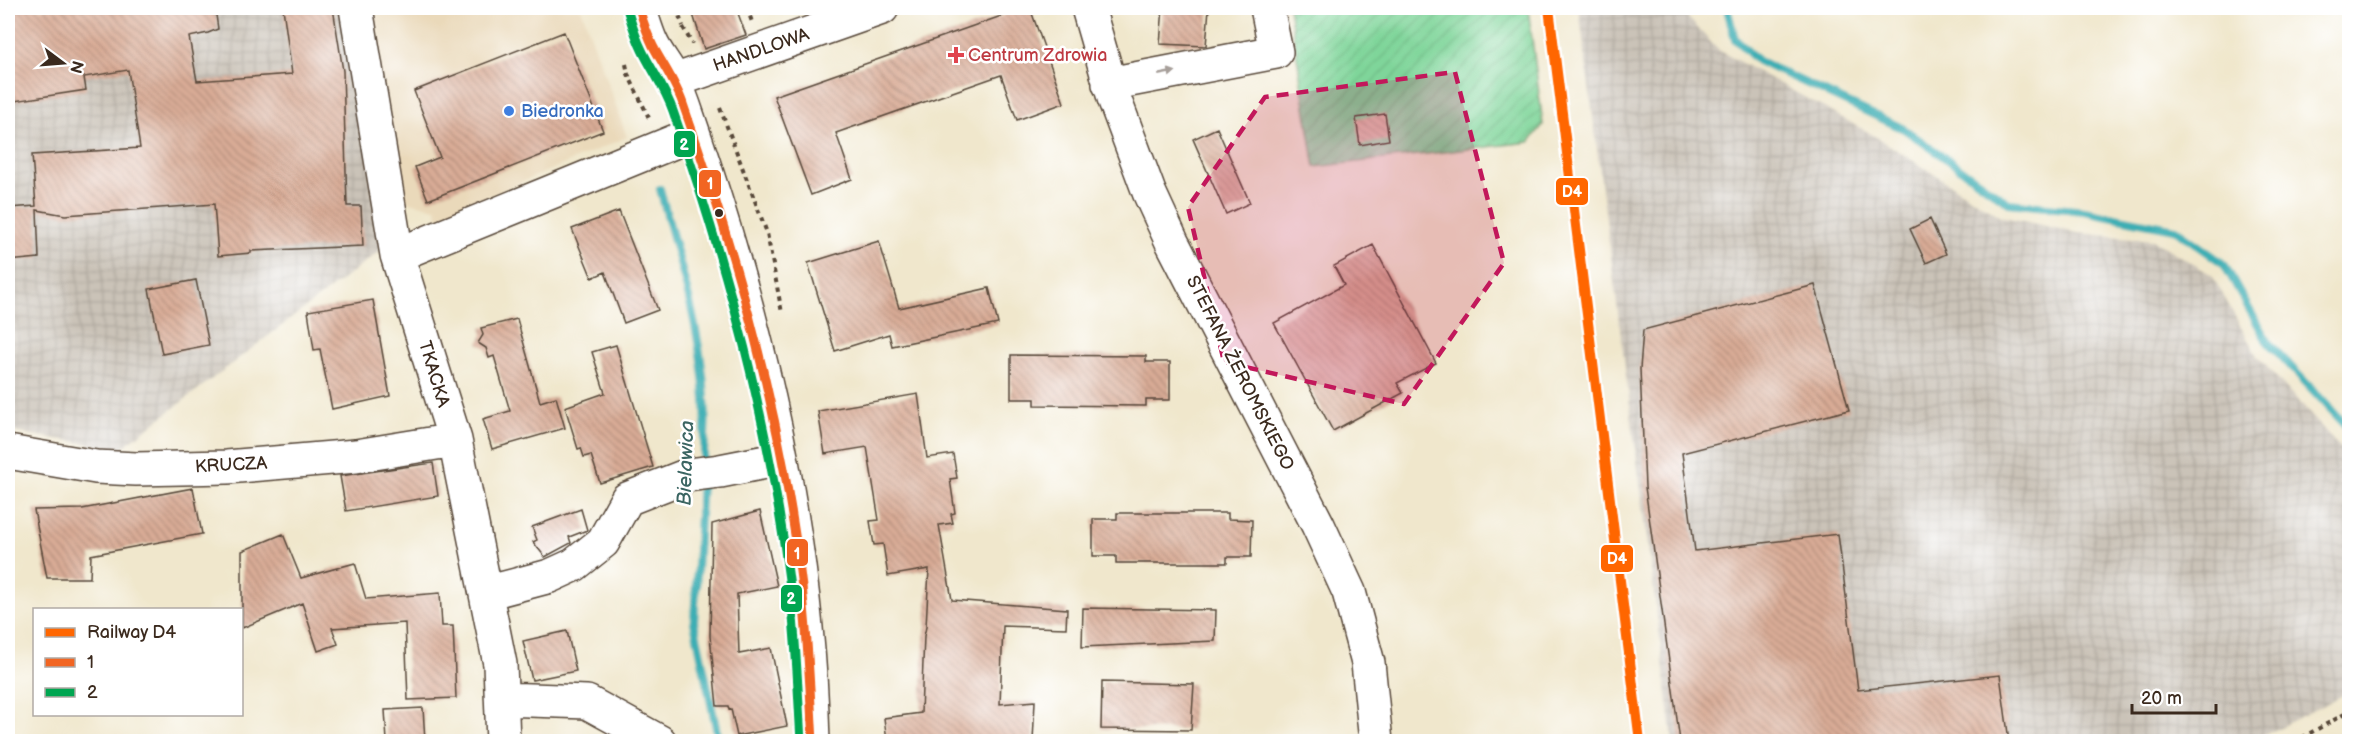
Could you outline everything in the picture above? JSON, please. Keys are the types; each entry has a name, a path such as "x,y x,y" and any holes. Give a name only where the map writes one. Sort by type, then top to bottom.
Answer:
{"street":[{"name":"TKACKA","path":"356,8 397,255 455,440 486,593 500,664 503,741"},
{"path":"639,8 651,43 674,81 735,267 781,459 803,600 813,741"},
{"name":"HANDLOWA","path":"674,81 882,8"},
{"name":"STEFANA ŻEROMSKIEGO","path":"1088,8 1109,84 1137,163 1168,234 1341,573 1368,663 1376,741"},
{"path":"1109,84 1276,52 1267,8"},
{"path":"397,255 693,134"},
{"name":"KRUCZA","path":"8,452 96,467 136,469 227,467 356,456 455,440"},
{"path":"486,593 550,576 574,565 603,542 627,499 704,473 781,459"},
{"path":"502,699 586,702 660,741"}],"path":[{"path":"2294,741 2349,711"}],"highlighted area":[{"path":"1455,72 1504,263 1404,404 1224,362 1188,207 1265,97"}],"shaded area":[{"path":"8,8 356,8 394,240 120,449 8,431"},
{"path":"368,8 581,8 627,137 438,218 436,208 401,200"},
{"path":"1579,8 1679,8 1718,50 1868,132 2000,216 2077,233 2153,240 2212,275 2257,356 2349,457 2349,692 2253,741 1673,741"}],"green space":[{"path":"1289,8 1528,8 1543,125 1529,142 1315,167"}],"building":[{"path":"8,8 215,8 218,29 189,37 197,81 292,74 283,8 333,8 343,71 347,206 361,206 363,246 251,251 251,253 218,256 214,204 65,215 37,210 39,258 8,261 8,208 36,206 32,155 140,148 128,70 84,77 86,90 8,102"},
{"path":"691,8 736,8 746,35 704,49"},
{"path":"1024,8 1030,8 1064,103 1017,120 1001,75 836,133 852,179 811,195 774,96"},
{"path":"1163,8 1209,8 1206,46 1160,44"},
{"name":"Biedronka","path":"564,32 603,131 428,200 415,167 440,157 414,91"},
{"path":"1385,114 1389,140 1360,145 1356,118"},
{"path":"1217,128 1250,203 1226,214 1193,139"},
{"path":"619,211 658,310 624,323 605,272 592,278 572,229"},
{"path":"1930,219 1946,254 1926,263 1910,229"},
{"path":"879,241 899,308 989,288 998,324 892,346 889,334 835,351 808,263"},
{"path":"1373,245 1436,363 1397,383 1403,393 1333,431 1274,323 1344,285 1334,266"},
{"path":"196,280 209,345 162,354 149,289"},
{"path":"1815,285 1849,410 1682,453 1695,551 1838,534 1858,690 2000,675 2009,741 1680,741 1645,487 1640,369 1643,330"},
{"path":"373,300 390,396 332,409 320,349 314,350 308,311"},
{"path":"517,319 540,402 556,397 565,428 492,449 483,419 510,411 494,356 489,358 486,348 478,343 483,335 481,328"},
{"path":"616,345 653,467 600,483 591,455 584,457 581,448 578,449 565,407 605,393 592,352"},
{"path":"1011,355 1146,356 1146,362 1170,362 1170,400 1146,400 1146,406 1035,405 1035,399 1011,399"},
{"path":"918,394 927,458 953,454 957,478 950,479 955,513 951,514 953,523 939,525 952,600 1067,609 1066,628 1003,626 1000,704 1035,701 1033,741 887,741 884,718 921,713 929,569 888,576 883,544 874,545 870,521 879,520 867,447 825,454 818,411"},
{"path":"433,463 438,496 346,511 340,476"},
{"path":"193,488 202,534 91,555 90,578 47,578 34,510 82,509"},
{"path":"581,509 587,530 569,537 571,543 545,557 533,542 537,540 532,527"},
{"path":"760,511 777,586 737,594 739,654 771,648 787,726 737,736 731,709 729,710 728,706 717,706 710,636 712,524"},
{"path":"1117,513 1228,513 1228,519 1252,520 1251,557 1227,557 1227,563 1116,563 1116,556 1093,556 1093,519 1117,519"},
{"path":"283,534 301,578 355,563 366,599 440,593 442,626 453,626 456,698 408,700 405,623 332,628 338,644 318,651 302,603 243,628 242,551"},
{"path":"1083,608 1216,610 1215,641 1082,647"},
{"path":"567,631 576,671 532,680 523,641"},
{"path":"1102,682 1194,684 1191,730 1101,729"},
{"path":"423,708 425,741 387,741 385,710"}],"waterway":[{"path":"1728,12 1735,39 1758,61 1904,129 2009,203 2084,211 2175,229 2224,264 2267,341 2350,430"},
{"name":"Bielawica","path":"660,189 688,293 699,346 706,408 703,468"},
{"name":"Bielawica","path":"702,481 694,622 719,742"}],"rail line":[{"name":"D4","path":"1549,8 1640,742"}],"transit line":[{"name":"1","path":"639,8 651,41 681,99 704,165 740,284 771,404 794,526 802,587 813,742"},
{"name":"2","path":"628,12 640,45 670,103 693,169 744,346 771,466 790,587 801,742"}],"place":[{"name":"Centrum Zdrowia","path":"956,55"},
{"name":"Biedronka","path":"509,111"}]}
